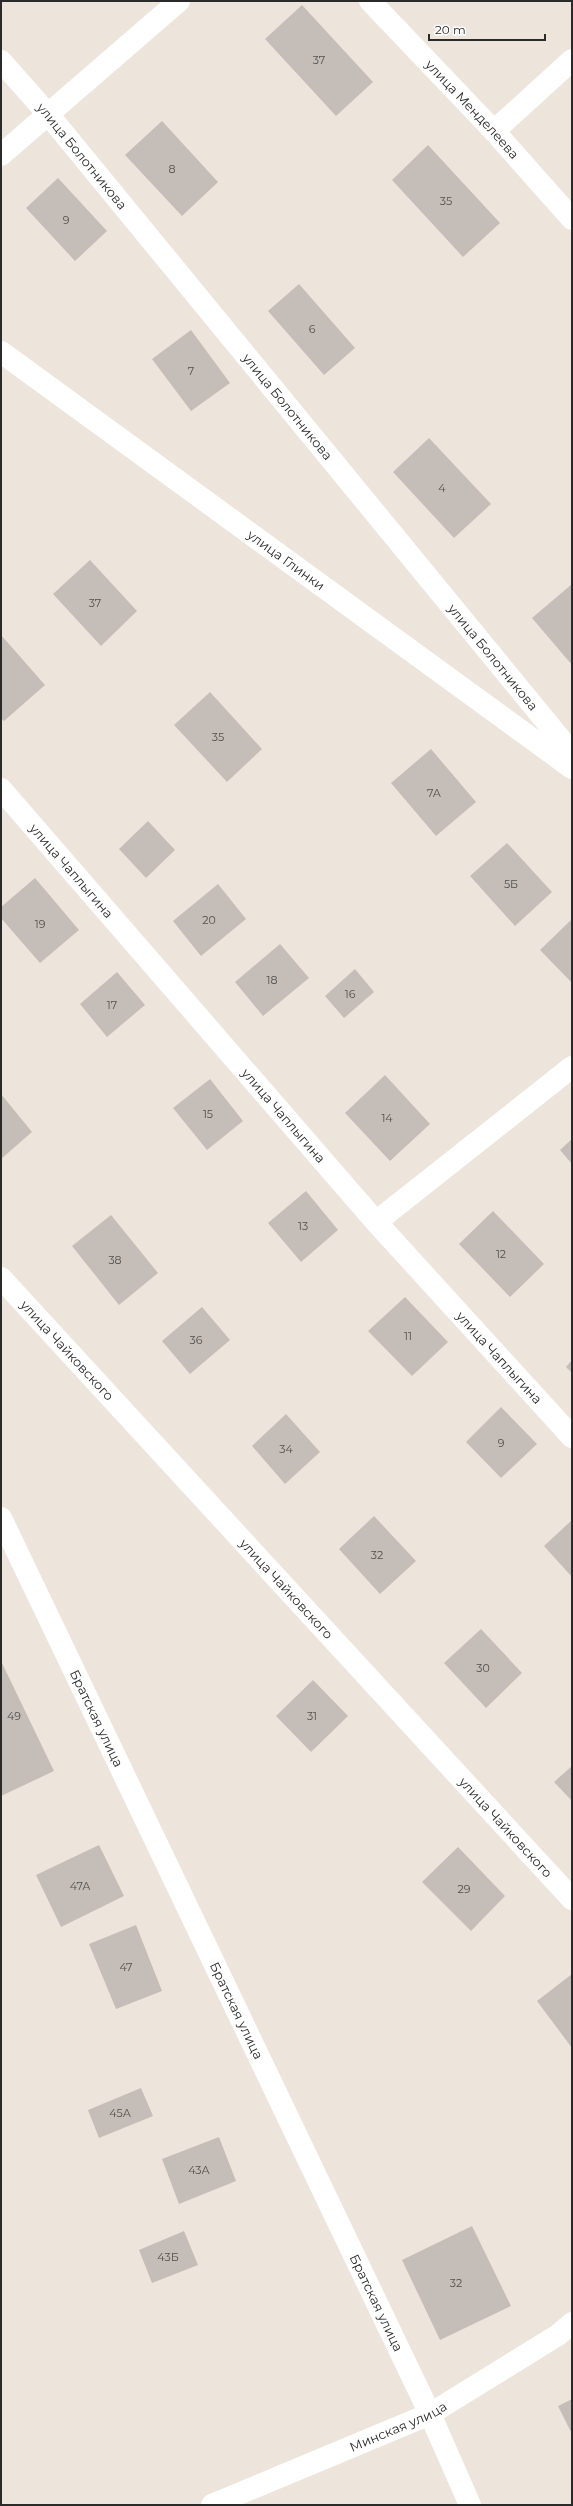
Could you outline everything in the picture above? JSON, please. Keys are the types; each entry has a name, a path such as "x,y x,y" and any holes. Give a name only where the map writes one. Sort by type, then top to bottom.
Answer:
{"street":[{"path":"1,155 47,113 179,1"},
{"name":"улица Менделеева","path":"370,1 494,132 572,219"},
{"path":"494,132 572,60"},
{"name":"улица Болотникова","path":"1,61 47,113 572,753"},
{"name":"улица Глинки","path":"1,352 572,768"},
{"name":"улица Чаплыгина","path":"1,789 376,1222 572,1437"},
{"path":"376,1222 572,1066"},
{"name":"улица Чайковского","path":"1,1278 572,1899"},
{"name":"Братская улица","path":"1,1518 430,2414 470,2505"},
{"name":"Минская улица","path":"212,2505 430,2414 558,2335 572,2323"}],"building":[{"path":"302,5 373,82 336,116 265,39"},
{"path":"162,121 218,182 182,216 125,155"},
{"path":"428,145 500,223 463,257 392,180"},
{"path":"58,178 107,231 75,261 26,208"},
{"path":"299,284 355,348 324,375 268,311"},
{"path":"191,330 230,383 191,411 152,359"},
{"path":"429,438 491,504 454,538 393,472"},
{"path":"90,560 137,611 101,646 53,594"},
{"path":"572,584 572,665 532,618"},
{"path":"1,635 45,685 4,721 1,718"},
{"path":"210,692 262,749 227,782 174,725"},
{"path":"431,749 476,802 436,836 391,783"},
{"path":"148,821 175,850 146,878 119,849"},
{"path":"507,843 552,892 515,926 470,876"},
{"path":"35,878 79,930 40,963 1,918 1,907"},
{"path":"218,884 246,919 201,956 173,921"},
{"path":"572,919 572,983 540,950"},
{"path":"280,944 309,978 263,1016 235,982"},
{"path":"355,969 374,992 344,1018 325,996"},
{"path":"117,972 145,1005 107,1037 80,1004"},
{"path":"385,1075 430,1124 390,1161 345,1113"},
{"path":"210,1079 243,1121 207,1150 173,1108"},
{"path":"1,1094 32,1132 1,1159"},
{"path":"572,1139 572,1164 560,1150"},
{"path":"306,1191 338,1230 301,1262 268,1223"},
{"path":"493,1211 544,1264 510,1297 459,1244"},
{"path":"111,1215 158,1273 119,1305 72,1246"},
{"path":"405,1297 448,1342 412,1376 368,1331"},
{"path":"202,1307 230,1340 190,1374 162,1341"},
{"path":"572,1360 572,1373 566,1367"},
{"path":"501,1407 537,1444 501,1478 466,1442"},
{"path":"286,1414 320,1452 285,1484 252,1446"},
{"path":"374,1516 416,1561 380,1594 339,1549"},
{"path":"572,1520 572,1577 544,1546"},
{"path":"481,1629 522,1673 486,1708 444,1663"},
{"path":"1,1661 54,1771 1,1796"},
{"path":"313,1680 348,1716 311,1752 276,1716"},
{"path":"572,1766 572,1801 554,1782"},
{"path":"99,1845 124,1896 61,1927 36,1875"},
{"path":"458,1847 505,1896 471,1931 422,1882"},
{"path":"136,1925 162,1991 116,2009 89,1944"},
{"path":"572,1974 572,2048 537,2001"},
{"path":"141,2088 153,2116 99,2138 88,2110"},
{"path":"219,2137 236,2181 179,2204 162,2159"},
{"path":"472,2226 511,2306 440,2340 402,2260"},
{"path":"184,2231 198,2265 152,2283 139,2250"},
{"path":"572,2399 572,2434 558,2406"}]}
